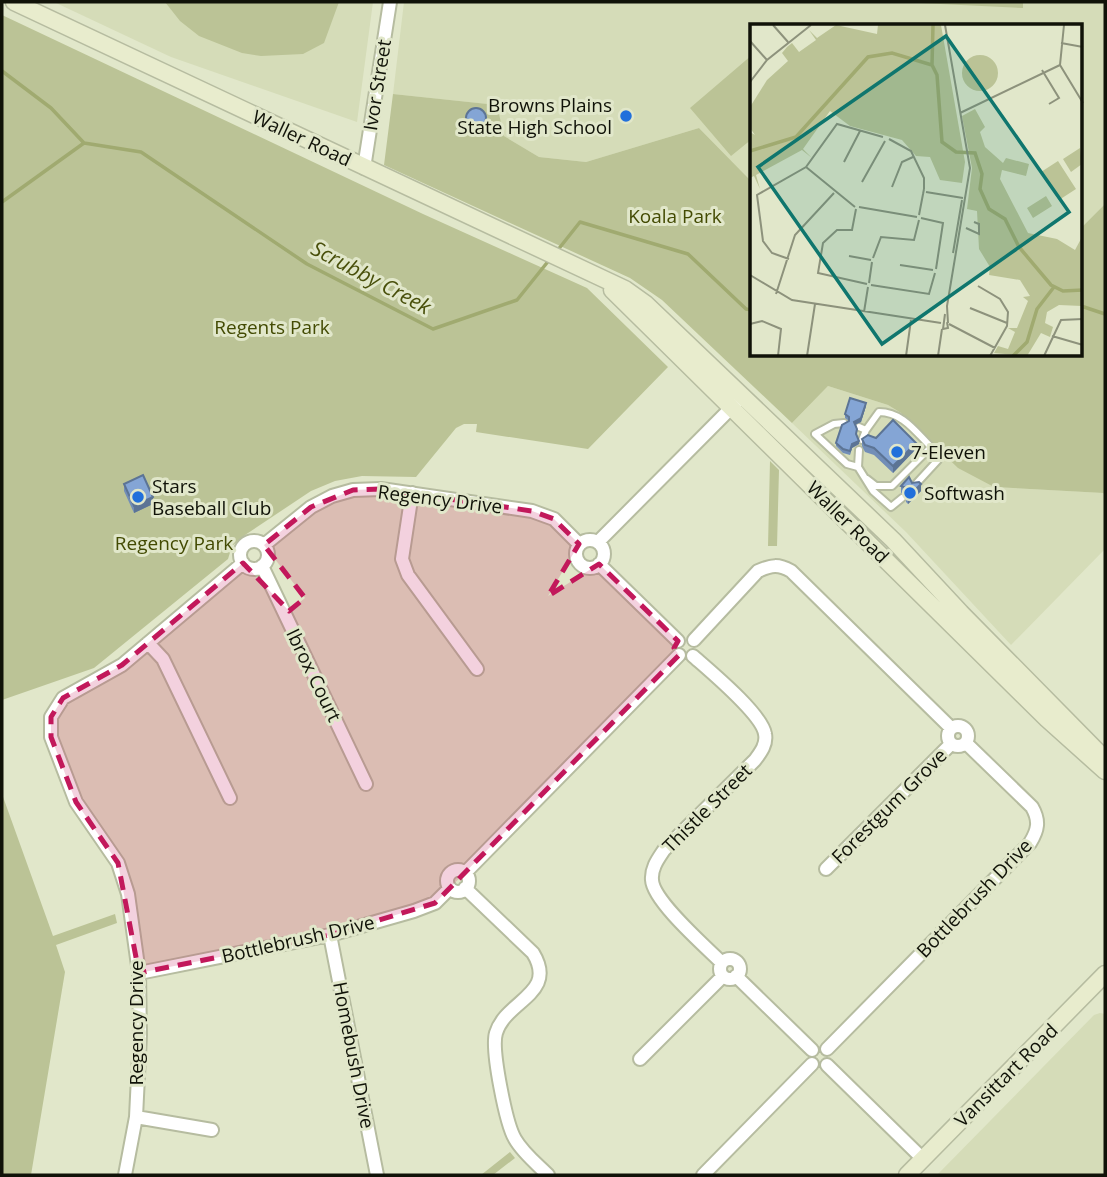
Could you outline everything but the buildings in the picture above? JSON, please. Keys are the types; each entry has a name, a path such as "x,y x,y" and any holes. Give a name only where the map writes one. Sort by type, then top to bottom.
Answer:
{"street":[{"name":"Waller Road","path":"14,2 625,289 646,304 840,514 956,618 1105,759"},
{"name":"Ivor Street","path":"364,168 390,2"},
{"name":"Waller Road","path":"737,402 852,501 892,540 956,618 1047,719 1105,771"},
{"path":"598,542 737,402"},
{"name":"Regency Drive","path":"264,545 311,507 332,496 353,490 381,489 532,511 554,519 579,544"},
{"path":"412,493 402,559 408,575 477,669"},
{"path":"840,514 852,501"},
{"path":"588,540 598,542 604,553 599,564 589,568 580,564 575,554 579,544 588,540"},
{"path":"256,541 264,545 268,556 262,566 250,568 243,563 240,554 244,545 256,541"},
{"name":"Regency Drive","path":"125,1175 136,1117 140,1034 139,973 128,894 118,863 76,802 51,737 51,717 62,698 122,665 243,563"},
{"path":"599,564 678,640"},
{"path":"694,640 758,570 780,565 791,571 951,728"},
{"name":"Ibrox Court","path":"262,566 366,783"},
{"path":"678,640 685,637 694,640"},
{"path":"678,640 676,648 679,655 686,658 693,656 697,648 694,640"},
{"path":"148,643 163,659 230,798"},
{"path":"465,873 679,655"},
{"name":"Thistle Street","path":"693,656 756,715 765,733 764,746 755,760 664,850 654,864 651,881 658,898 727,972 813,1050"},
{"path":"964,727 968,736 966,743 960,746 951,744 948,734 951,728 964,727"},
{"name":"Bottlebrush Drive","path":"827,1049 1036,834 1037,816 1032,807 966,743"},
{"name":"Forestgum Grove","path":"826,869 951,744"},
{"path":"455,871 465,873 468,883 465,888 456,891 450,888 447,882 449,875 455,871"},
{"name":"Bottlebrush Drive","path":"139,973 330,935 435,903 450,888"},
{"path":"465,888 533,953 540,965 541,975 536,987 503,1020 496,1033 494,1048 509,1128 521,1149 548,1175"},
{"name":"Homebush Drive","path":"330,935 377,1175"},
{"path":"640,1059 727,972"},
{"name":"Vansittart Road","path":"907,1175 1102,983"},
{"path":"818,1047 827,1049 830,1055 827,1065 821,1068 812,1064 810,1059 813,1050 818,1047"},
{"path":"703,1175 812,1064"},
{"path":"827,1065 923,1159"},
{"path":"136,1117 212,1130"}],"lane":[{"path":"862,440 862,428 879,412 890,412 900,417 938,454 938,460 915,485"},
{"path":"844,423 834,424 814,434 847,464 858,467 873,491 888,506 894,507 902,498"},
{"path":"867,479 876,486 892,486 930,447"},
{"path":"858,467 859,450"}],"highlighted area":[{"path":"381,489 532,511 554,519 579,544 548,596 599,564 678,641 674,648 679,655 435,903 330,935 139,973 118,863 76,802 51,737 51,717 63,698 122,665 243,563 289,611 305,598 264,545 311,507 353,490"}],"shaded area":[{"path":"54,2 373,2 357,122 171,57"},
{"name":"Browns Plains State High School","path":"404,2 1105,2 1105,204 1082,227 1082,24 750,24 750,180 699,128 586,162 539,157 504,136 496,105 393,94"},
{"path":"828,386 888,405 994,487 1103,493 1105,549 1011,645 906,532 792,423"},
{"path":"1105,1014 1105,1175 937,1175 1094,1015"}],"green space":[{"path":"165,2 339,2 324,43 303,54 261,56 242,53 199,36 180,21"},
{"path":"899,2 1023,2 1023,8"},
{"name":"Regents Park","path":"2,15 423,214 587,288 668,367 588,449 476,432 477,424 464,424 456,428 416,477 362,476 335,481 311,491 245,535 232,546 228,559 94,668 2,700"},
{"path":"750,57 750,141 731,156 690,108"},
{"name":"Koala Park","path":"393,94 497,105 504,136 539,157 586,162 699,128 750,180 750,357 1082,357 1082,227 1105,204 1105,495 994,487 958,468 901,413 888,405 828,386 792,423 662,300 630,278 384,165"},
{"path":"770,461 779,470 777,546 768,546"},
{"path":"2,794 53,936 115,914 117,923 56,945 65,972 31,1175 2,1175"},
{"path":"510,1152 515,1158 493,1175 481,1175"}],"waterway":[{"path":"2,71 51,108 84,143"},
{"name":"Scrubby Creek","path":"2,202 84,143 141,152 307,264 433,329 517,300 550,259"},
{"name":"Scrubby Creek","path":"557,251 580,222 688,254 746,309 750,310"},
{"name":"Scrubby Creek","path":"1082,306 1105,314"}],"place":[{"name":"Browns Plains State High School","path":"626,116"},
{"name":"7-Eleven","path":"897,452"},
{"name":"Softwash","path":"910,493"},
{"name":"Stars Baseball Club","path":"138,497"}],"park label":[{"name":"Regency Park","path":"174,543"}]}
